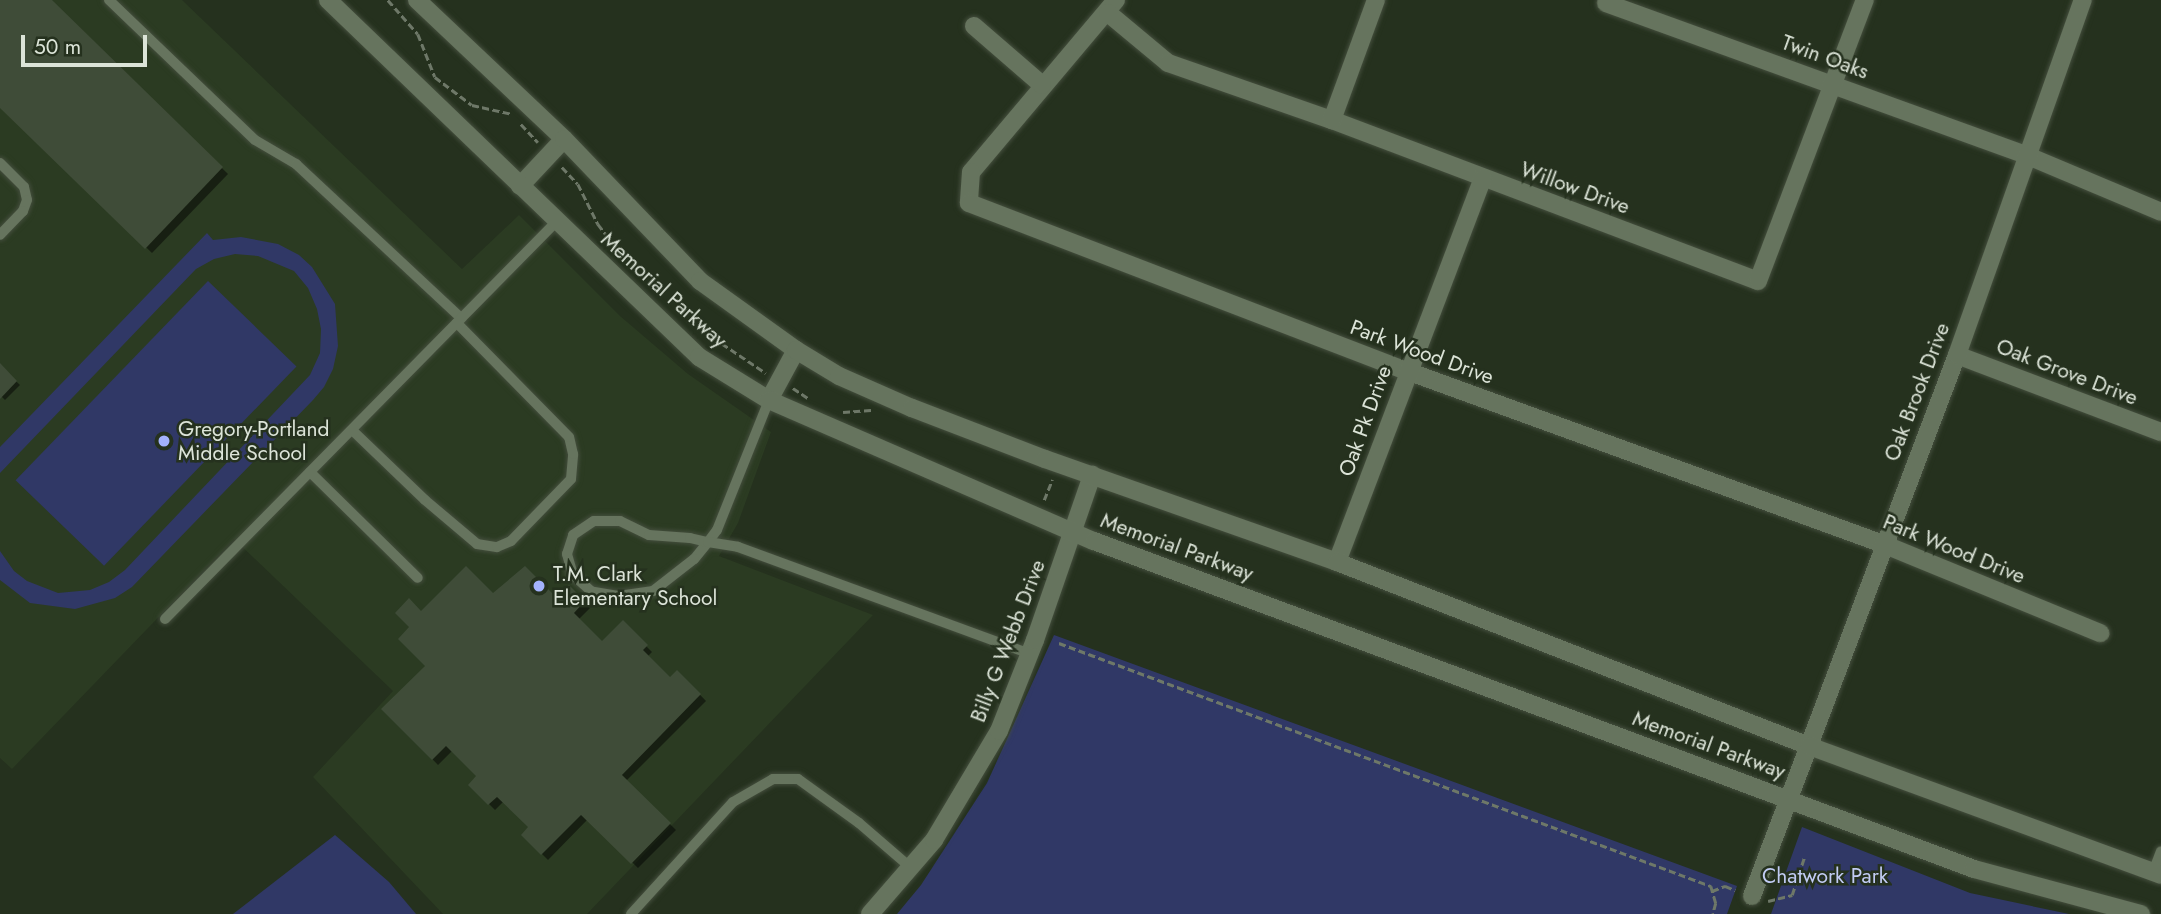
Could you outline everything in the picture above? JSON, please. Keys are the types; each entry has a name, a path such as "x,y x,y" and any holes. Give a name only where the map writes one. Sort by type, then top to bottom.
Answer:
{"street":[{"name":"Memorial Parkway","path":"328,0 699,357 769,400 1073,532 1975,869 2121,911 2141,914"},
{"name":"Memorial Parkway","path":"417,0 564,139 700,281 796,350 839,376 912,408 1337,562 1809,746 2157,873"},
{"path":"1332,120 1376,0"},
{"name":"Willow Drive","path":"1112,6 1168,63 1332,120 1759,281 1865,0"},
{"name":"Oak Brook Drive","path":"1752,896 1883,544 1957,355 2084,0"},
{"name":"Twin Oaks","path":"1606,3 2028,156 2161,212"},
{"name":"Park Wood Drive","path":"1112,6 1042,85 971,172 969,203 1407,371 1883,544 2100,633"},
{"path":"974,26 1042,85"},
{"path":"520,186 564,139"},
{"name":"Oak Pk Drive","path":"1337,562 1407,371 1483,178"},
{"path":"769,400 796,350"},
{"name":"Oak Grove Drive","path":"1957,355 2161,432"},
{"name":"Billy G Webb Drive","path":"870,914 934,840 999,731 1030,654 1093,475"}],"lane":[{"path":"109,0 255,140 296,164 459,321 569,437 573,454 571,479 512,541 497,547 477,544 425,500 352,430"},
{"path":"0,163 24,187 27,200 23,211 0,235"},
{"path":"165,620 556,221"},
{"path":"769,400 717,530 708,542 694,559 653,591 618,596 591,591 573,575 567,554 573,535 594,521 620,521 649,535 708,542 738,547 1030,654"},
{"path":"310,472 418,578"},
{"path":"631,914 733,802 773,779 798,779 859,823 910,867"},
{"path":"2157,873 2161,851"}],"path":[{"path":"1059,643 1711,886 1716,903 1713,914"}],"shaded area":[{"path":"0,0 182,0 462,269 519,215 620,316 688,374 771,432 738,523 719,556 873,615 587,914 443,914 313,777 393,691 234,539 12,769 0,758"}],"green space":[{"path":"207,233 213,240 241,237 278,244 299,255 312,267 335,304 338,346 333,369 324,387 313,400 132,587 115,598 75,609 30,603 0,580 0,551 14,571 27,581 58,593 90,590 109,582 125,570 310,375 320,353 321,329 317,309 308,288 294,271 258,256 235,254 214,259 196,269 0,473 0,447"},
{"path":"208,281 296,366 104,566 16,480"},
{"path":"1054,635 1737,886 1727,914 897,914 921,885 987,783"},
{"name":"Chatwork Park","path":"1802,827 1970,893 2069,914 1771,914"},
{"path":"335,835 389,882 416,914 233,914"}],"building":[{"path":"0,0 52,0 223,167 145,249 0,108"},
{"path":"0,363 17,381 0,399"},
{"path":"466,566 493,593 525,566 557,598 569,585 585,601 574,613 602,641 623,620 648,645 643,650 670,677 677,670 701,694 622,775 671,823 631,864 581,815 541,855 521,835 528,827 497,797 488,805 468,785 476,776 446,746 432,760 381,709 425,666 398,639 409,627 395,613 409,598 421,611"}],"place":[{"name":"Gregory-Portland Middle School","path":"164,441"},
{"name":"T.M. Clark Elementary School","path":"539,586"}]}
